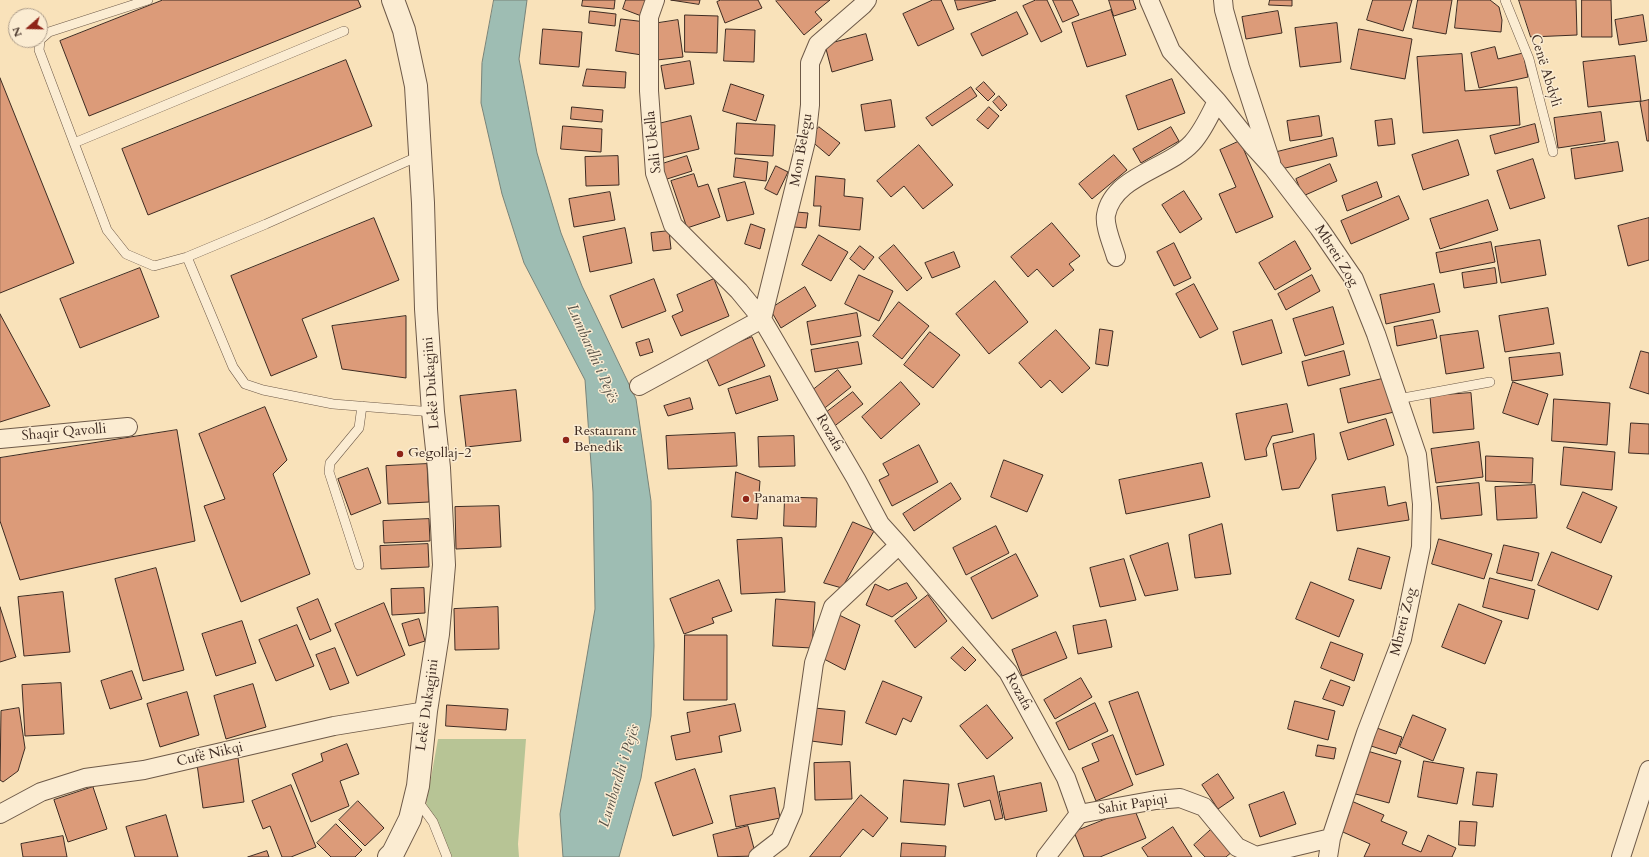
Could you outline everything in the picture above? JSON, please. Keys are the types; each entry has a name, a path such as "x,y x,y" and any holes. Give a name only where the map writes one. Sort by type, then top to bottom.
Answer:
{"street":[{"name":"Lekë Dukagjini","path":"389,857 393,853 410,819 418,786 426,711 438,634 444,565 439,468 433,412 426,309 421,155 416,86 405,36 393,0"},
{"name":"Sali Ukella","path":"655,0 649,17 649,91 655,173 673,225 739,291 762,319"},
{"name":"Mon Belegu","path":"762,319 806,141 810,105 810,63 818,44 864,5 867,0"},
{"name":"Mbreti Zog","path":"1149,0 1171,51 1217,101 1253,146 1273,168 1320,228 1354,279 1376,334 1417,455 1422,504 1421,547 1402,640 1366,733 1331,838 1328,857"},
{"name":"Mbreti Zog","path":"1223,0 1224,10 1240,67 1273,168"},
{"path":"1116,257 1109,236 1106,216 1112,197 1122,188 1158,165 1177,155 1192,143 1205,125 1217,101"},
{"path":"639,386 762,319"},
{"name":"Rozafa","path":"762,319 856,479 880,524 914,561 1008,672 1066,778 1078,814"},
{"name":"Shaqir Qavolli","path":"0,439 128,427"},
{"path":"758,857 780,840 793,810 814,663 833,608 899,545"},
{"name":"Cufë Nikqi","path":"0,814 40,792 85,778 144,770 334,726 426,711"},
{"path":"1620,857 1649,770"},
{"name":"Sahit Papiqi","path":"1078,814 1156,800 1180,798 1204,806 1238,847 1256,856 1331,838"},
{"path":"1046,857 1078,814"}],"lane":[{"path":"48,33 148,0"},
{"name":"Cenë Abdyli","path":"1505,0 1529,59 1553,152"},
{"path":"74,143 344,31"},
{"path":"39,48 107,230 126,254 154,266 187,257 266,224 421,155"},
{"path":"187,257 233,367 245,384 263,390 318,401 433,412"},
{"path":"1398,399 1490,382"},
{"path":"359,565 329,472 330,463 359,428 362,406"},
{"path":"415,798 433,822 447,857"}],"green space":[{"path":"438,739 526,739 518,844 519,857 447,857 425,811"}],"water":[{"name":"Lumbardhi i Pejës","path":"494,0 527,0 519,59 537,153 561,233 582,286 636,399 651,501 654,646 651,716 641,778 619,857 563,857 560,814 595,609 593,492 585,380 524,263 502,194 481,103 482,63"}],"building":[{"path":"163,0 358,0 361,7 89,116 60,41"},
{"path":"583,0 615,0 614,9 582,6"},
{"path":"626,0 650,0 644,17 623,9"},
{"path":"671,0 700,0 699,4"},
{"path":"721,0 758,0 762,8 725,23 717,2"},
{"path":"830,0 815,12 822,20 804,35 776,1"},
{"path":"933,0 941,0 954,29 918,46 903,14"},
{"path":"955,0 996,0 958,10"},
{"path":"1036,0 1047,0 1062,32 1041,42 1023,6"},
{"path":"1053,0 1072,0 1079,15 1063,22"},
{"path":"1109,0 1133,0 1136,9 1114,16"},
{"path":"1270,0 1292,0 1292,6 1269,5"},
{"path":"1373,0 1412,0 1403,31 1367,20"},
{"path":"1418,0 1452,0 1446,34 1413,28"},
{"path":"1458,0 1490,0 1499,7 1502,20 1501,32 1455,28"},
{"path":"1519,0 1576,0 1577,35 1531,37"},
{"path":"1582,0 1611,0 1612,37 1582,37"},
{"path":"1111,10 1126,55 1087,67 1072,23"},
{"path":"590,11 616,14 615,26 589,23"},
{"path":"1278,11 1282,33 1246,39 1242,17"},
{"path":"1017,12 1028,34 982,56 971,34"},
{"path":"685,15 718,16 717,53 685,52"},
{"path":"1643,15 1647,41 1619,45 1615,20"},
{"path":"621,19 646,22 642,55 616,51"},
{"path":"678,20 683,57 657,60 652,24"},
{"path":"1337,23 1341,62 1300,67 1295,28"},
{"path":"543,29 582,32 579,67 540,64"},
{"path":"726,29 755,30 754,62 724,61"},
{"path":"1359,29 1412,39 1405,79 1351,69"},
{"path":"866,34 873,60 832,72 825,45"},
{"path":"1495,47 1498,59 1523,53 1528,77 1479,88 1471,53"},
{"path":"1462,54 1465,91 1517,87 1520,125 1423,133 1417,57"},
{"path":"1635,56 1641,101 1588,107 1583,62"},
{"path":"346,60 372,126 148,215 122,149"},
{"path":"690,61 694,84 665,89 661,66"},
{"path":"587,69 626,72 625,88 583,86"},
{"path":"0,78 74,263 0,293"},
{"path":"1172,79 1185,113 1138,130 1126,96"},
{"path":"984,82 995,94 988,101 976,89"},
{"path":"731,84 764,95 756,121 723,111"},
{"path":"971,87 977,96 932,126 926,118"},
{"path":"999,96 1007,105 1001,111 993,102"},
{"path":"891,100 895,127 865,131 861,105"},
{"path":"1649,100 1649,141 1647,141 1640,102"},
{"path":"572,107 603,110 602,122 571,119"},
{"path":"989,107 999,116 988,129 977,120"},
{"path":"1601,112 1605,141 1558,148 1554,118"},
{"path":"691,116 699,149 662,158 654,125"},
{"path":"1319,116 1322,136 1290,141 1287,121"},
{"path":"1392,119 1395,144 1378,146 1375,121"},
{"path":"737,123 775,125 773,156 735,154"},
{"path":"1535,124 1539,142 1495,154 1490,136"},
{"path":"563,126 602,129 601,152 561,149"},
{"path":"819,127 840,143 829,156 809,139"},
{"path":"1171,127 1179,141 1141,163 1133,149"},
{"path":"1333,138 1337,156 1281,169 1277,152"},
{"path":"1458,140 1469,175 1423,190 1412,155"},
{"path":"1240,141 1273,217 1236,233 1219,194 1236,187 1220,150"},
{"path":"1618,142 1623,171 1575,179 1571,149"},
{"path":"919,145 953,185 923,209 904,186 891,197 877,181"},
{"path":"1114,155 1127,170 1092,199 1079,184"},
{"path":"618,156 619,185 586,186 585,157"},
{"path":"687,156 692,171 664,180 659,165"},
{"path":"736,158 768,162 766,181 734,177"},
{"path":"1533,159 1545,198 1510,209 1497,171"},
{"path":"1330,164 1337,181 1303,196 1296,179"},
{"path":"776,166 788,172 777,195 765,189"},
{"path":"694,174 698,187 708,184 720,217 687,228 671,181"},
{"path":"816,176 845,179 844,196 863,198 860,230 819,226 821,206 814,206"},
{"path":"745,182 754,214 727,221 718,189"},
{"path":"1377,182 1382,197 1347,211 1342,196"},
{"path":"1184,191 1202,219 1180,233 1162,205"},
{"path":"610,192 615,220 574,227 569,199"},
{"path":"1399,196 1409,219 1351,244 1341,221"},
{"path":"1488,200 1498,230 1440,249 1430,219"},
{"path":"796,212 808,213 806,228 794,227"},
{"path":"374,218 399,280 302,319 317,357 271,376 231,276"},
{"path":"1649,218 1649,260 1628,266 1618,226"},
{"path":"1052,223 1080,256 1069,264 1074,270 1053,287 1037,269 1028,277 1011,257"},
{"path":"751,224 765,229 760,249 745,244"},
{"path":"625,228 632,263 590,272 583,237"},
{"path":"669,231 671,249 653,251 651,233"},
{"path":"819,235 848,252 831,281 802,265"},
{"path":"1540,240 1546,275 1501,283 1495,247"},
{"path":"1295,241 1311,269 1275,290 1259,263"},
{"path":"1491,242 1495,262 1440,273 1436,253"},
{"path":"1174,243 1191,278 1174,286 1157,252"},
{"path":"894,245 922,278 907,291 879,258"},
{"path":"860,246 874,257 864,270 850,259"},
{"path":"954,252 960,267 932,278 925,263"},
{"path":"140,268 159,317 80,348 60,299"},
{"path":"1495,268 1497,283 1464,288 1462,273"},
{"path":"859,275 893,291 879,321 845,304"},
{"path":"1312,275 1320,291 1286,310 1278,294"},
{"path":"654,279 666,311 622,328 610,296"},
{"path":"714,279 729,316 681,336 672,316 683,311 677,295"},
{"path":"995,281 1028,322 989,354 956,314"},
{"path":"1194,284 1218,329 1200,338 1176,294"},
{"path":"1434,284 1440,312 1386,324 1380,295"},
{"path":"805,287 816,306 781,328 770,309"},
{"path":"899,302 929,326 902,359 873,336"},
{"path":"1333,307 1344,344 1305,356 1293,319"},
{"path":"1548,308 1554,344 1505,352 1499,316"},
{"path":"857,313 861,336 811,345 807,322"},
{"path":"0,314 50,406 0,422"},
{"path":"406,316 406,378 342,369 332,326"},
{"path":"1272,320 1282,353 1242,365 1233,332"},
{"path":"1433,320 1437,338 1397,346 1394,327"},
{"path":"1100,329 1113,331 1108,366 1096,364"},
{"path":"1056,330 1090,368 1062,393 1050,380 1041,388 1019,363"},
{"path":"1478,331 1484,368 1446,374 1440,336"},
{"path":"930,332 960,355 933,388 904,365"},
{"path":"752,337 765,366 719,386 706,357"},
{"path":"649,339 653,352 640,356 636,343"},
{"path":"858,342 862,364 815,372 811,350"},
{"path":"1344,351 1350,375 1308,386 1302,362"},
{"path":"1641,351 1649,353 1649,394 1630,388"},
{"path":"1560,353 1563,375 1512,381 1509,358"},
{"path":"838,370 851,387 821,411 808,394"},
{"path":"770,376 778,400 736,414 728,389"},
{"path":"1386,378 1394,412 1348,423 1340,389"},
{"path":"901,382 920,404 881,439 862,417"},
{"path":"1513,382 1548,394 1538,425 1503,413"},
{"path":"516,390 521,441 466,447 460,396"},
{"path":"853,392 863,404 832,428 823,415"},
{"path":"1471,393 1474,429 1433,433 1430,396"},
{"path":"690,398 693,409 668,416 664,406"},
{"path":"1554,399 1610,403 1607,445 1552,441"},
{"path":"1287,404 1293,432 1272,436 1266,449 1267,456 1245,460 1236,414"},
{"path":"265,407 287,460 273,474 310,574 241,602 204,506 225,499 199,434"},
{"path":"1386,419 1394,445 1348,460 1340,433"},
{"path":"1631,423 1649,424 1649,454 1629,453"},
{"path":"177,430 195,541 20,580 0,521 0,458"},
{"path":"735,433 737,466 668,469 666,436"},
{"path":"1314,434 1316,459 1299,488 1282,490 1273,444"},
{"path":"794,436 795,466 759,467 758,437"},
{"path":"1479,442 1483,477 1436,483 1431,449"},
{"path":"919,445 938,482 892,506 879,480 889,475 883,464"},
{"path":"1564,447 1615,452 1612,490 1561,485"},
{"path":"1486,456 1533,458 1532,483 1486,481"},
{"path":"1004,460 1043,475 1027,512 991,497"},
{"path":"1202,463 1210,497 1126,514 1119,480"},
{"path":"427,464 429,502 388,504 386,466"},
{"path":"368,468 381,503 351,515 338,479"},
{"name":"Panama","path":"736,472 760,481 757,519 732,517"},
{"path":"951,483 961,499 914,531 903,514"},
{"path":"1479,483 1482,515 1441,519 1437,487"},
{"path":"1535,485 1537,518 1497,520 1495,487"},
{"path":"1385,487 1388,506 1406,502 1409,520 1337,531 1332,495"},
{"path":"1583,492 1617,507 1601,543 1567,528"},
{"path":"785,497 817,498 816,527 784,526"},
{"path":"499,506 501,547 456,549 455,507"},
{"path":"429,519 430,541 384,543 383,521"},
{"path":"853,522 874,531 842,588 824,583"},
{"path":"1222,524 1231,574 1195,578 1189,535"},
{"path":"996,526 1009,553 966,575 953,548"},
{"path":"782,538 785,592 741,594 737,540"},
{"path":"1439,539 1492,554 1484,579 1432,564"},
{"path":"1168,543 1178,590 1145,596 1130,556"},
{"path":"428,544 429,567 381,569 380,546"},
{"path":"1504,545 1539,553 1532,581 1497,573"},
{"path":"1358,548 1390,557 1381,589 1349,580"},
{"path":"1552,552 1612,576 1598,610 1538,585"},
{"path":"1016,554 1038,596 992,619 971,578"},
{"path":"1124,559 1136,600 1100,607 1090,568"},
{"path":"156,568 184,670 143,681 115,579"},
{"path":"1490,578 1535,590 1528,619 1483,607"},
{"path":"719,580 732,611 712,618 714,623 684,634 670,599"},
{"path":"1311,582 1354,600 1339,637 1296,619"},
{"path":"907,583 917,598 892,617 866,605 875,584 888,590"},
{"path":"424,588 425,613 392,615 391,589"},
{"path":"63,592 70,652 24,656 18,597"},
{"path":"928,595 947,621 915,648 895,621"},
{"path":"318,599 331,631 310,640 297,608"},
{"path":"776,599 815,602 812,648 773,646"},
{"path":"384,603 405,655 357,676 335,624"},
{"path":"1459,604 1502,621 1485,664 1442,647"},
{"path":"0,607 16,657 0,662"},
{"path":"498,607 499,649 455,650 454,609"},
{"path":"839,615 860,625 845,670 824,659"},
{"path":"419,619 425,641 409,646 402,624"},
{"path":"1106,620 1112,647 1078,654 1073,626"},
{"path":"242,621 256,663 216,676 202,634"},
{"path":"297,625 314,666 276,681 259,640"},
{"path":"1056,632 1067,658 1022,676 1012,650"},
{"path":"685,635 727,635 727,700 684,700"},
{"path":"1331,642 1363,654 1354,681 1321,668"},
{"path":"963,647 976,660 965,671 951,658"},
{"path":"335,648 349,683 330,690 316,655"},
{"path":"132,671 142,699 110,709 101,681"},
{"path":"1081,678 1092,697 1055,719 1044,700"},
{"path":"1331,680 1350,687 1343,706 1323,699"},
{"path":"883,681 922,697 911,722 903,718 896,735 866,723"},
{"path":"61,683 64,734 25,736 22,685"},
{"path":"253,684 266,727 226,739 214,696"},
{"path":"187,692 199,735 160,747 147,704"},
{"path":"1138,692 1164,765 1136,775 1109,702"},
{"path":"1295,701 1335,711 1328,740 1288,729"},
{"path":"1095,703 1108,731 1069,750 1056,723"},
{"path":"735,704 741,731 719,736 722,752 676,760 671,736 690,732 687,713"},
{"path":"447,705 508,709 506,730 446,726"},
{"path":"987,705 1013,738 987,759 960,726"},
{"path":"19,708 25,748 18,771 3,782 0,780 1,711"},
{"path":"814,708 845,711 842,745 811,741"},
{"path":"1413,715 1446,729 1433,761 1400,747"},
{"path":"1374,727 1402,737 1396,754 1368,745"},
{"path":"1113,735 1133,785 1096,801 1082,768 1099,761 1092,744"},
{"path":"347,744 359,774 340,781 349,806 311,822 292,774 323,761 321,754"},
{"path":"1318,745 1336,748 1334,759 1316,756"},
{"path":"1364,750 1401,761 1389,803 1352,793"},
{"path":"238,758 244,802 203,808 197,764"},
{"path":"1424,761 1464,768 1457,804 1418,797"},
{"path":"850,762 852,799 815,800 814,763"},
{"path":"695,769 713,823 673,836 655,783"},
{"path":"1477,772 1497,774 1493,807 1473,805"},
{"path":"1218,774 1234,798 1218,809 1202,785"},
{"path":"994,776 1003,818 995,820 990,800 964,807 958,784"},
{"path":"904,780 949,784 945,825 901,822"},
{"path":"1041,783 1047,811 1005,820 999,792"},
{"path":"291,785 316,847 291,857 282,857 270,826 263,829 252,801"},
{"path":"93,787 107,829 68,842 54,800"},
{"path":"775,788 780,818 736,827 730,796"},
{"path":"1284,792 1296,824 1260,837 1249,805"},
{"path":"861,795 888,818 873,837 863,829 840,857 810,857"},
{"path":"1349,800 1384,815 1381,821 1407,832 1402,844 1421,852 1428,835 1456,848 1452,857 1364,857 1370,844 1336,829"},
{"path":"358,801 384,828 365,846 339,820"},
{"path":"1134,808 1146,838 1100,857 1084,857 1074,832"},
{"path":"166,815 178,857 135,857 126,827"},
{"path":"1460,821 1477,822 1475,846 1459,845"},
{"path":"336,824 362,850 355,857 331,857 317,843"},
{"path":"748,826 756,856 718,857 713,835"},
{"path":"1173,827 1192,857 1148,857 1142,848"},
{"path":"1214,827 1234,850 1226,857 1205,857 1194,845"},
{"path":"63,836 67,857 23,857 21,844"},
{"path":"902,843 946,846 945,857 901,857"},
{"path":"267,851 269,857 248,857"}],"place":[{"name":"Restaurant Benedik","path":"566,440"},
{"name":"Gegollaj-2","path":"400,454"},
{"name":"Panama","path":"746,499"}]}
